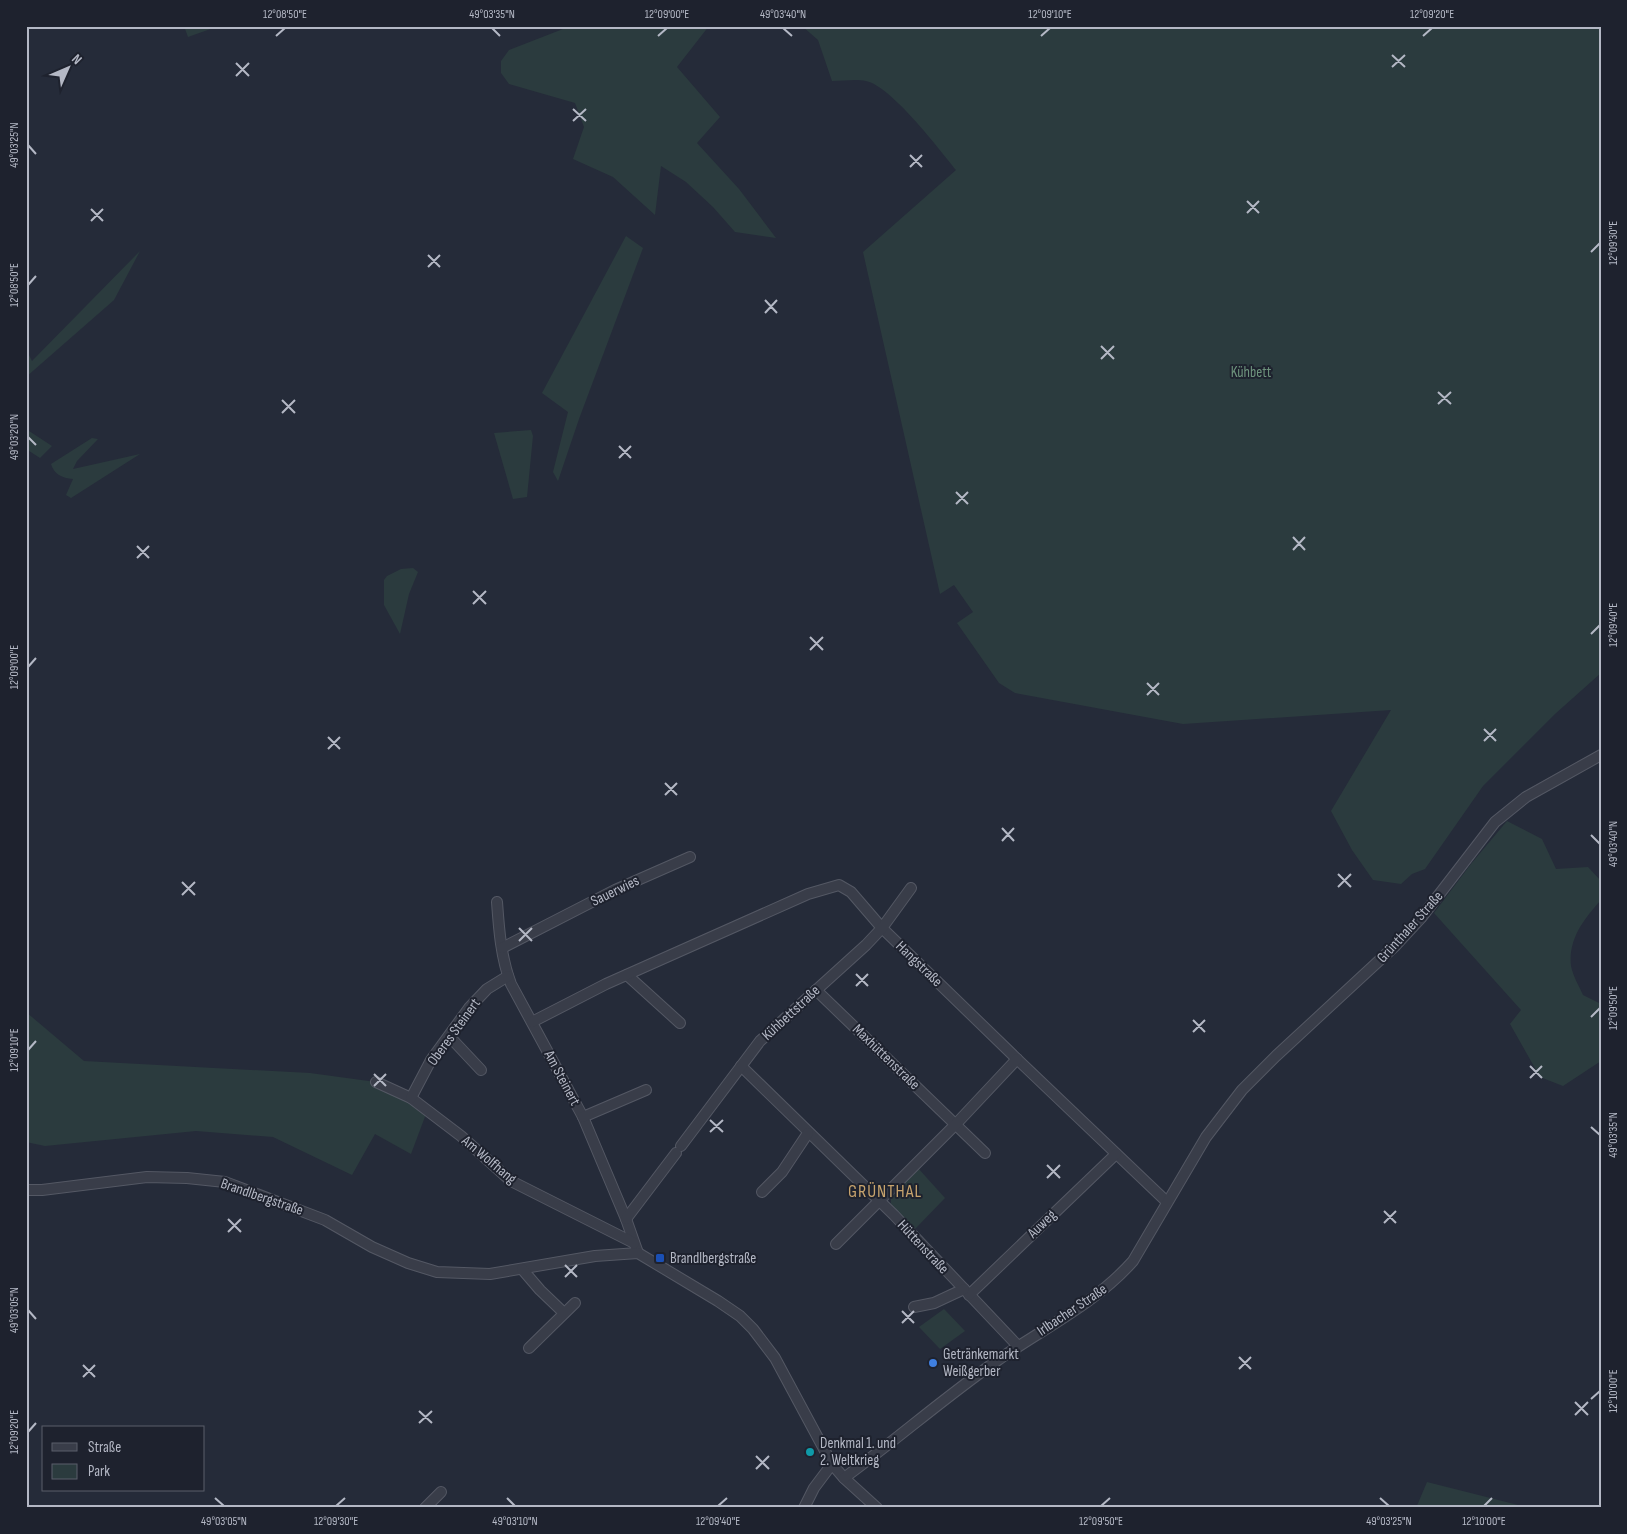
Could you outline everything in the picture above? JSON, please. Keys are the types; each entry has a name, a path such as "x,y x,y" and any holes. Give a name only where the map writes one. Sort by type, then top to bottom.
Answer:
{"street":[{"name":"Grünthaler Straße","path":"1225,1111 1242,1090 1276,1056 1403,938 1496,822 1526,797 1601,755"},
{"name":"Sauerwies","path":"502,948 615,890 690,857"},
{"name":"Hangstraße","path":"532,1022 606,984 808,894 839,885 851,892 882,928 1167,1202"},
{"name":"Kühbettstraße","path":"626,1219 760,1040 866,945 882,928 911,888"},
{"name":"Am Steinert","path":"497,902 502,948 508,976 583,1117 626,1219 638,1253"},
{"path":"627,975 680,1023"},
{"name":"Oberes Steinert","path":"411,1098 431,1060 477,998 495,982 508,976"},
{"name":"Maxhüttenstraße","path":"816,990 985,1153"},
{"path":"449,1036 481,1070"},
{"path":"836,1244 956,1124 1017,1059"},
{"name":"Hüttenstraße","path":"740,1066 879,1202 1018,1346"},
{"name":"Am Wolfhang","path":"376,1082 411,1098 461,1136 511,1181 634,1243"},
{"path":"583,1117 646,1090"},
{"name":"Irlbacher Straße","path":"844,1478 910,1428 958,1388 1018,1346 1093,1298 1120,1275 1133,1261 1198,1151 1225,1111"},
{"path":"762,1192 782,1172 808,1133"},
{"name":"Auweg","path":"914,1307 934,1303 966,1292 1116,1154"},
{"name":"Brandlbergstraße","path":"26,1190 42,1190 147,1177 187,1178 225,1182 325,1220 372,1247 408,1263 437,1272 490,1274 595,1256 638,1253"},
{"path":"638,1253 726,1306 753,1329 775,1358 832,1464 844,1478 877,1508"},
{"path":"522,1269 564,1313"},
{"path":"529,1348 575,1303"},
{"path":"804,1508 814,1488 832,1464"},
{"path":"425,1508 441,1492"}],"green space":[{"path":"184,26 219,26 188,37"},
{"path":"565,26 709,26 677,67 720,117 697,143 739,189 776,238 735,232 713,207 686,182 661,166 655,215 613,177 573,159 584,127 575,103 509,84 501,73 501,61 509,50 563,29"},
{"name":"Kühbett","path":"802,26 1601,26 1601,673 1555,714 1483,786 1425,869 1412,874 1401,884 1373,880 1352,850 1331,811 1391,710 1183,724 1015,693 999,683 957,623 973,612 954,585 940,594 863,252 956,170 901,106 876,85 862,80 832,81 818,40"},
{"path":"626,236 643,248 579,419 558,481 553,472 568,412 542,393"},
{"path":"140,251 114,300 26,377 26,349 32,361"},
{"path":"26,429 52,446 40,458 26,449"},
{"path":"531,430 533,436 527,497 513,499 494,433"},
{"path":"92,438 98,439 77,461 73,469 140,454 71,498 66,495 73,479 59,475 51,464"},
{"path":"413,568 418,572 409,594 400,634 384,605 384,580 387,576 401,569"},
{"path":"1507,821 1542,839 1556,869 1588,867 1601,881 1601,900 1578,930 1572,947 1571,966 1583,995 1601,1004 1601,1061 1563,1086 1540,1077 1510,1024 1521,1010 1434,913"},
{"path":"26,1012 84,1061 310,1073 376,1082 411,1098 426,1114 411,1154 375,1134 352,1175 273,1137 196,1131 45,1146 26,1142"},
{"path":"917,1167 945,1198 915,1229 891,1204 891,1194"},
{"path":"944,1309 965,1331 940,1349 919,1327"},
{"path":"1427,1482 1530,1508 1416,1508"}],"place":[{"name":"Brandlbergstraße","path":"660,1258"},
{"name":"Getränkemarkt Weißgerber","path":"933,1363"},
{"name":"Denkmal 1. und 2. Weltkrieg","path":"810,1452"}],"district":[{"name":"GRÜNTHAL","path":"885,1191"}]}
